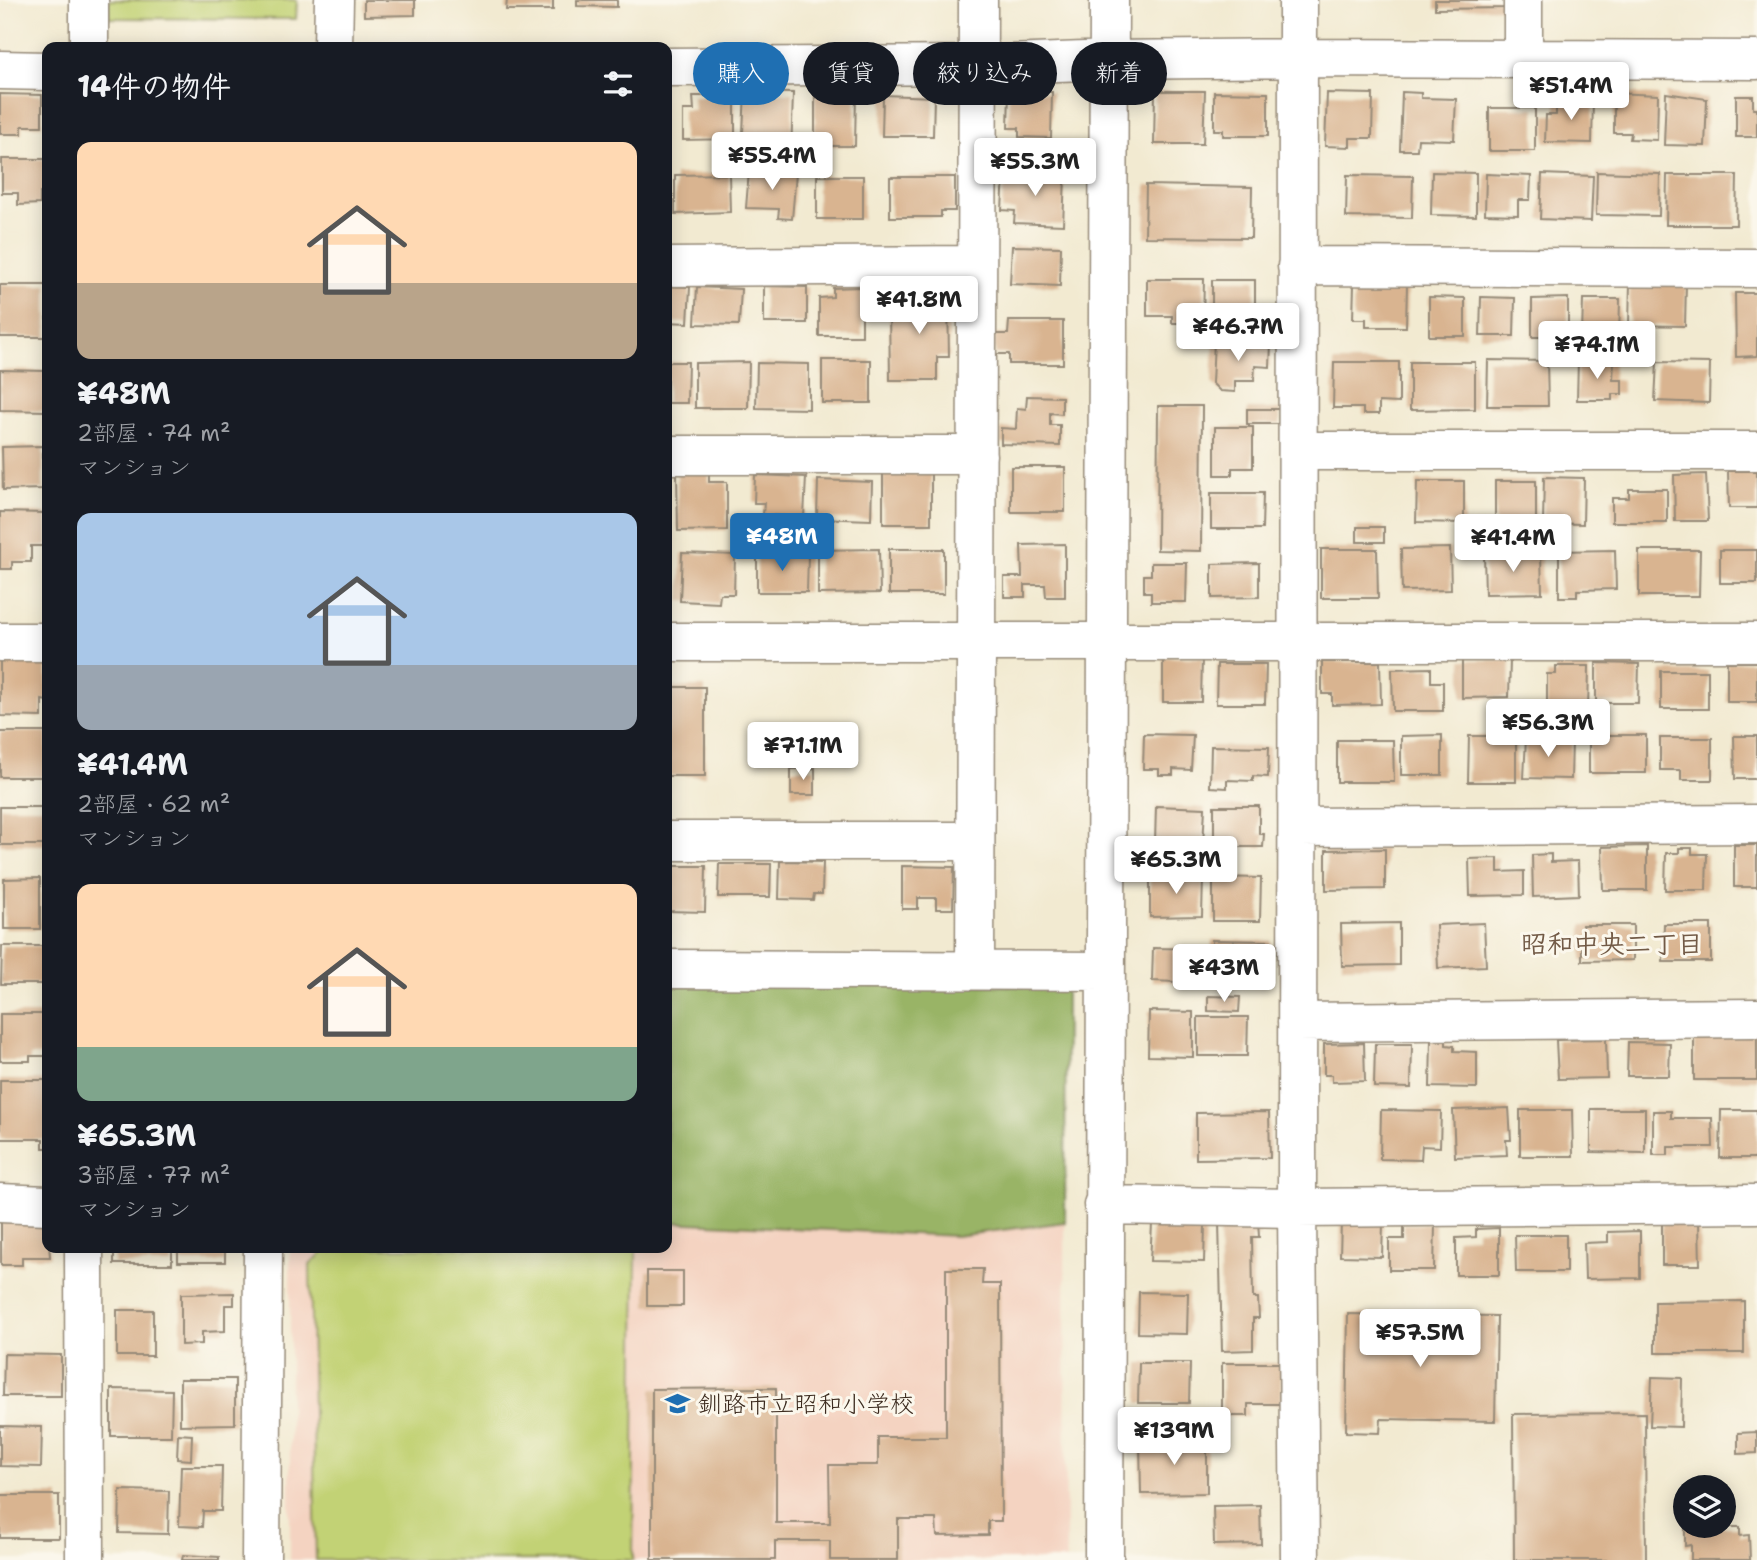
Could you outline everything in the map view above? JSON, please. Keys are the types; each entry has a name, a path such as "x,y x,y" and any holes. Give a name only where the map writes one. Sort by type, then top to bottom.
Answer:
{"street":[{"path":"89,0 89,42"},
{"path":"333,42 334,0"},
{"path":"978,0 979,42"},
{"path":"1109,0 1109,42"},
{"path":"1298,0 1297,1208 1300,1560"},
{"path":"1523,0 1523,59"},
{"path":"1167,59 1757,60"},
{"path":"672,67 913,65"},
{"path":"0,70 42,71"},
{"path":"975,970 975,265 979,105"},
{"path":"1104,1560 1103,1205 1109,105"},
{"path":"672,267 975,265"},
{"path":"1297,266 1757,268"},
{"path":"1298,451 1757,452"},
{"path":"672,455 977,455"},
{"path":"0,642 42,642"},
{"path":"672,642 1757,642"},
{"path":"1299,827 1757,824"},
{"path":"672,841 975,841"},
{"path":"672,969 1104,971"},
{"path":"1297,1022 1757,1018"},
{"path":"0,1203 42,1205"},
{"path":"1103,1205 1297,1208 1757,1204"},
{"path":"84,1253 86,1560"},
{"path":"261,1560 263,1253"}],"shaded area":[{"name":"釧路市立昭和小学校","path":"672,1218 1065,1222 1066,1560 290,1560 290,1253 672,1253"}],"green space":[{"path":"109,0 297,0 296,19 109,18"},
{"path":"672,982 1066,986 1065,1222 956,1236 672,1222"},
{"path":"322,1253 636,1253 633,1560 316,1560 310,1265"}],"building":[{"path":"364,0 415,0 415,15 364,16"},
{"path":"507,0 553,0 553,10 506,10"},
{"path":"577,0 617,0 617,7 577,6"},
{"path":"1435,0 1506,0 1506,8 1435,9"},
{"path":"1167,91 1205,91 1203,144 1154,144 1155,105 1167,105"},
{"path":"1214,92 1268,93 1268,136 1223,136 1223,130 1214,130"},
{"path":"1402,92 1421,93 1421,98 1456,99 1454,140 1418,139 1417,150 1400,150"},
{"path":"789,93 793,93 791,155 742,153 744,105 789,105"},
{"path":"1327,93 1373,94 1372,138 1350,138 1350,147 1325,146"},
{"path":"1614,93 1658,95 1657,140 1630,139 1631,133 1614,133"},
{"path":"1666,93 1707,99 1705,146 1664,145"},
{"path":"0,94 42,95 42,126 22,126 22,134 0,134"},
{"path":"899,96 913,96 913,105 934,105 933,136 882,136 883,105 899,105"},
{"path":"1736,96 1753,96 1753,109 1757,109 1757,137 1736,137"},
{"path":"1556,98 1593,99 1592,143 1545,142 1546,115 1556,115"},
{"path":"694,105 735,105 735,139 683,140 683,110 694,110"},
{"path":"815,105 856,105 855,146 815,146"},
{"path":"1009,105 1052,105 1051,138 1019,137 1019,128 1008,128"},
{"path":"1489,108 1535,108 1535,151 1489,151"},
{"path":"2,159 42,159 40,204 18,205 18,193 2,193"},
{"path":"749,171 796,173 792,219 778,218 779,209 746,208"},
{"path":"1432,172 1476,173 1476,216 1431,215"},
{"path":"1597,172 1660,174 1659,216 1596,215"},
{"path":"729,174 730,212 675,214 675,175"},
{"path":"1004,174 1065,176 1063,225 1014,223 1015,211 1002,210"},
{"path":"1486,174 1531,176 1530,200 1518,200 1518,215 1485,214"},
{"path":"1542,174 1593,176 1591,221 1540,219"},
{"path":"1347,175 1413,176 1412,218 1346,217"},
{"path":"1667,175 1737,175 1736,225 1666,225"},
{"path":"817,176 863,176 863,219 817,219"},
{"path":"890,177 955,177 955,211 941,211 941,217 890,217"},
{"path":"1146,185 1252,187 1251,238 1145,237"},
{"path":"1012,246 1061,247 1060,286 1010,284"},
{"path":"1147,279 1204,279 1203,323 1172,323 1172,316 1147,316"},
{"path":"1212,280 1255,280 1255,317 1212,317"},
{"path":"1630,282 1686,283 1685,326 1629,325"},
{"path":"1407,284 1406,327 1366,327 1366,319 1353,319 1354,285"},
{"path":"0,285 42,285 42,337 0,337"},
{"path":"672,286 690,287 688,323 672,322"},
{"path":"764,286 807,287 807,323 764,323"},
{"path":"914,286 937,286 937,296 948,296 949,357 937,357 937,380 890,380 889,307 915,307"},
{"path":"697,287 741,289 739,325 695,324"},
{"path":"862,287 862,336 819,336 819,298 833,297 833,288"},
{"path":"1735,293 1757,293 1757,356 1736,357"},
{"path":"1429,297 1465,298 1465,336 1429,336"},
{"path":"1481,297 1515,298 1514,336 1480,336"},
{"path":"1568,298 1568,337 1532,337 1532,299"},
{"path":"1583,299 1620,299 1619,339 1582,338"},
{"path":"1009,321 1063,321 1063,364 1009,364 1009,354 995,354 995,334 1008,334"},
{"path":"1214,341 1271,343 1270,367 1255,366 1254,381 1235,381 1235,392 1220,391 1212,383"},
{"path":"822,360 871,360 871,403 822,403"},
{"path":"1488,360 1547,361 1548,406 1487,406"},
{"path":"1578,360 1614,360 1613,380 1622,380 1622,394 1612,394 1612,400 1577,400"},
{"path":"672,362 688,362 687,403 672,403"},
{"path":"749,362 748,408 695,408 695,363"},
{"path":"1334,362 1399,362 1399,403 1379,402 1379,414 1363,414 1363,408 1333,408"},
{"path":"1410,362 1475,362 1475,409 1410,410"},
{"path":"1657,362 1710,363 1709,403 1655,401"},
{"path":"757,363 809,364 809,409 756,408"},
{"path":"0,370 42,371 42,411 0,410"},
{"path":"1027,396 1062,397 1062,414 1050,413 1050,425 1060,425 1060,446 1001,444 1001,428 1016,429 1017,408 1026,409"},
{"path":"1158,406 1202,406 1201,551 1157,550"},
{"path":"1247,409 1280,409 1280,424 1247,424"},
{"path":"1215,427 1253,427 1253,468 1232,468 1232,475 1215,475"},
{"path":"42,446 42,489 3,490 2,447"},
{"path":"1011,467 1065,467 1065,512 1011,512"},
{"path":"1728,471 1757,471 1757,508 1729,508"},
{"path":"709,472 709,482 727,482 727,530 678,531 677,473"},
{"path":"931,473 931,524 883,524 883,474"},
{"path":"1706,474 1708,521 1675,521 1674,475"},
{"path":"755,475 806,477 804,517 763,515 764,503 754,503"},
{"path":"1544,477 1584,478 1583,524 1543,523"},
{"path":"818,480 872,482 871,520 817,518"},
{"path":"1417,481 1464,481 1464,523 1416,522"},
{"path":"1495,481 1536,481 1536,522 1495,522"},
{"path":"1629,489 1667,489 1667,522 1612,522 1612,498 1629,498"},
{"path":"1211,493 1263,493 1262,529 1211,529"},
{"path":"0,512 42,513 42,546 31,546 31,562 12,562 12,569 0,569"},
{"path":"1357,527 1384,527 1384,542 1357,542"},
{"path":"1065,544 1065,597 1046,597 1045,585 1025,585 1025,597 1004,597 1004,577 1022,577 1021,545"},
{"path":"1450,548 1451,590 1402,591 1401,549"},
{"path":"879,549 880,593 818,594 818,550"},
{"path":"889,549 944,549 944,594 889,594"},
{"path":"1321,549 1377,549 1378,598 1321,598"},
{"path":"1615,550 1616,589 1577,590 1577,597 1559,597 1559,551"},
{"path":"1639,550 1700,550 1699,596 1639,596"},
{"path":"1720,550 1757,550 1757,583 1720,583"},
{"path":"682,553 735,555 734,594 720,594 719,603 680,601"},
{"path":"757,554 808,555 807,592 757,592"},
{"path":"1484,554 1541,554 1542,593 1485,594"},
{"path":"1151,563 1187,563 1186,602 1151,602 1151,592 1144,592 1144,575 1151,575"},
{"path":"1259,563 1259,597 1212,598 1212,564"},
{"path":"1163,657 1202,658 1201,702 1163,702"},
{"path":"0,659 42,660 42,717 0,716"},
{"path":"1462,660 1510,660 1509,697 1462,698"},
{"path":"1322,662 1380,662 1381,704 1332,705 1332,694 1322,694"},
{"path":"1727,662 1757,662 1757,702 1727,702"},
{"path":"1596,663 1639,664 1638,703 1596,703"},
{"path":"1217,664 1266,664 1265,704 1216,704"},
{"path":"1556,666 1589,666 1588,711 1547,711 1547,674 1556,674"},
{"path":"1431,668 1431,682 1443,682 1443,711 1393,711 1392,669"},
{"path":"1661,671 1708,671 1708,709 1661,709"},
{"path":"672,687 705,687 705,776 672,776"},
{"path":"0,732 42,732 42,777 0,777"},
{"path":"1144,734 1193,735 1191,770 1173,769 1173,775 1159,775 1159,769 1143,769"},
{"path":"1442,735 1442,775 1401,775 1401,736"},
{"path":"1589,735 1646,735 1646,773 1589,773"},
{"path":"1469,736 1516,736 1516,782 1468,782"},
{"path":"1734,736 1757,736 1757,779 1735,779"},
{"path":"1526,738 1572,740 1571,779 1524,778"},
{"path":"1660,738 1712,738 1712,780 1681,780 1681,770 1660,770"},
{"path":"1337,740 1393,740 1394,782 1337,782"},
{"path":"1211,746 1269,747 1268,777 1253,776 1253,781 1227,780 1227,788 1210,787"},
{"path":"815,768 815,795 791,795 791,769"},
{"path":"1156,806 1205,808 1203,845 1155,843"},
{"path":"1214,806 1259,806 1259,834 1264,834 1263,847 1214,847"},
{"path":"0,807 42,807 42,845 0,845"},
{"path":"1734,845 1757,845 1757,887 1734,887"},
{"path":"1647,846 1647,890 1603,890 1602,847"},
{"path":"1679,848 1692,848 1692,854 1707,854 1706,890 1665,890 1666,853 1679,853"},
{"path":"1385,849 1385,889 1326,890 1326,850"},
{"path":"1551,854 1551,862 1578,861 1579,895 1533,897 1532,855"},
{"path":"1498,858 1498,872 1524,871 1524,895 1470,896 1469,859"},
{"path":"780,861 823,862 822,894 814,894 813,900 779,899"},
{"path":"719,864 771,864 770,897 718,897"},
{"path":"672,866 706,866 705,912 672,911"},
{"path":"902,866 954,867 953,909 936,909 936,898 918,898 918,909 902,909"},
{"path":"1150,876 1203,877 1202,916 1150,917"},
{"path":"1213,877 1261,878 1260,921 1213,921"},
{"path":"40,878 40,929 4,929 4,879"},
{"path":"1399,923 1399,965 1342,966 1341,924"},
{"path":"1484,923 1486,966 1438,968 1436,925"},
{"path":"1664,924 1711,924 1711,962 1663,962"},
{"path":"1582,925 1633,925 1633,960 1582,961"},
{"path":"1212,940 1271,941 1270,982 1212,981"},
{"path":"2,946 42,946 42,984 1,984"},
{"path":"1153,948 1203,949 1202,983 1152,981"},
{"path":"1208,996 1240,997 1239,1012 1208,1011"},
{"path":"1149,1011 1193,1012 1193,1057 1148,1056"},
{"path":"0,1014 42,1014 42,1056 30,1056 30,1061 0,1061"},
{"path":"1198,1017 1248,1017 1247,1056 1198,1056"},
{"path":"1757,1034 1757,1080 1694,1080 1694,1035"},
{"path":"1606,1039 1607,1078 1558,1079 1556,1040"},
{"path":"1431,1040 1446,1041 1446,1045 1454,1046 1454,1051 1477,1052 1477,1088 1430,1087"},
{"path":"1628,1042 1670,1043 1669,1076 1627,1076"},
{"path":"1364,1043 1365,1081 1332,1082 1332,1075 1324,1075 1324,1044"},
{"path":"1375,1044 1412,1044 1411,1088 1374,1087"},
{"path":"0,1080 42,1080 42,1139 0,1139"},
{"path":"1509,1108 1511,1140 1506,1140 1507,1155 1455,1157 1453,1110"},
{"path":"1591,1109 1645,1109 1645,1153 1591,1152"},
{"path":"1381,1110 1441,1111 1440,1147 1422,1146 1421,1160 1380,1159"},
{"path":"1520,1110 1572,1110 1573,1156 1520,1156"},
{"path":"1721,1110 1757,1110 1757,1158 1720,1158"},
{"path":"1653,1111 1671,1111 1671,1118 1712,1118 1713,1147 1668,1147 1668,1155 1653,1155"},
{"path":"1269,1112 1270,1158 1196,1159 1196,1113"},
{"path":"1,1219 42,1219 42,1253 50,1253 50,1257 22,1257 22,1265 1,1265"},
{"path":"1258,1221 1259,1237 1252,1237 1253,1298 1258,1298 1259,1318 1253,1318 1253,1350 1222,1351 1219,1222"},
{"path":"1699,1221 1700,1265 1662,1265 1662,1222"},
{"path":"1341,1222 1383,1223 1382,1257 1340,1256"},
{"path":"1152,1224 1205,1225 1204,1262 1150,1261"},
{"path":"1404,1224 1435,1224 1434,1270 1389,1270 1389,1239 1404,1239"},
{"path":"1499,1228 1499,1275 1456,1275 1456,1238 1476,1237 1476,1229"},
{"path":"1640,1231 1640,1278 1585,1279 1584,1243 1608,1242 1608,1232"},
{"path":"1515,1235 1566,1235 1566,1272 1516,1272"},
{"path":"114,1253 172,1253 172,1264 114,1264"},
{"path":"178,1253 225,1253 225,1262 178,1262"},
{"path":"946,1269 983,1269 982,1284 1000,1284 1001,1521 988,1521 988,1535 937,1536 936,1519 898,1519 898,1560 830,1560 830,1541 775,1541 775,1560 652,1560 652,1389 776,1388 776,1523 830,1523 829,1465 878,1465 878,1437 946,1437"},
{"path":"647,1271 683,1271 683,1306 647,1306"},
{"path":"1139,1292 1188,1293 1187,1334 1138,1333"},
{"path":"234,1293 234,1305 225,1305 225,1331 202,1332 202,1344 181,1345 181,1294"},
{"path":"1744,1301 1744,1353 1655,1353 1655,1302"},
{"path":"117,1310 153,1310 153,1356 117,1356"},
{"path":"1348,1314 1497,1316 1495,1421 1381,1419 1380,1433 1346,1432"},
{"path":"4,1354 61,1355 61,1396 3,1396"},
{"path":"1139,1363 1190,1363 1189,1403 1138,1403"},
{"path":"1222,1363 1281,1363 1281,1404 1248,1404 1248,1416 1222,1416"},
{"path":"1652,1377 1682,1378 1681,1427 1650,1426"},
{"path":"180,1379 235,1379 235,1424 180,1425"},
{"path":"111,1389 172,1390 171,1436 111,1436"},
{"path":"1645,1413 1646,1560 1514,1560 1513,1414"},
{"path":"0,1426 42,1427 41,1467 0,1466"},
{"path":"1757,1432 1757,1453 1738,1454 1738,1433"},
{"path":"178,1434 192,1435 191,1460 177,1459"},
{"path":"1207,1440 1207,1493 1141,1494 1140,1441"},
{"path":"181,1466 222,1466 221,1511 203,1511 202,1527 179,1526"},
{"path":"120,1490 169,1491 168,1534 119,1533"},
{"path":"0,1495 59,1495 59,1538 0,1538"},
{"path":"1260,1505 1261,1544 1214,1545 1213,1506"},
{"path":"1736,1527 1740,1527 1740,1536 1749,1535 1750,1560 1691,1560 1691,1545 1685,1546 1685,1538 1736,1538"},
{"path":"183,1555 219,1557 219,1560 182,1560"}],"place":[{"name":"釧路市立昭和小学校","path":"678,1404"}],"district":[{"name":"昭和中央二丁目","path":"1612,944"}]}
